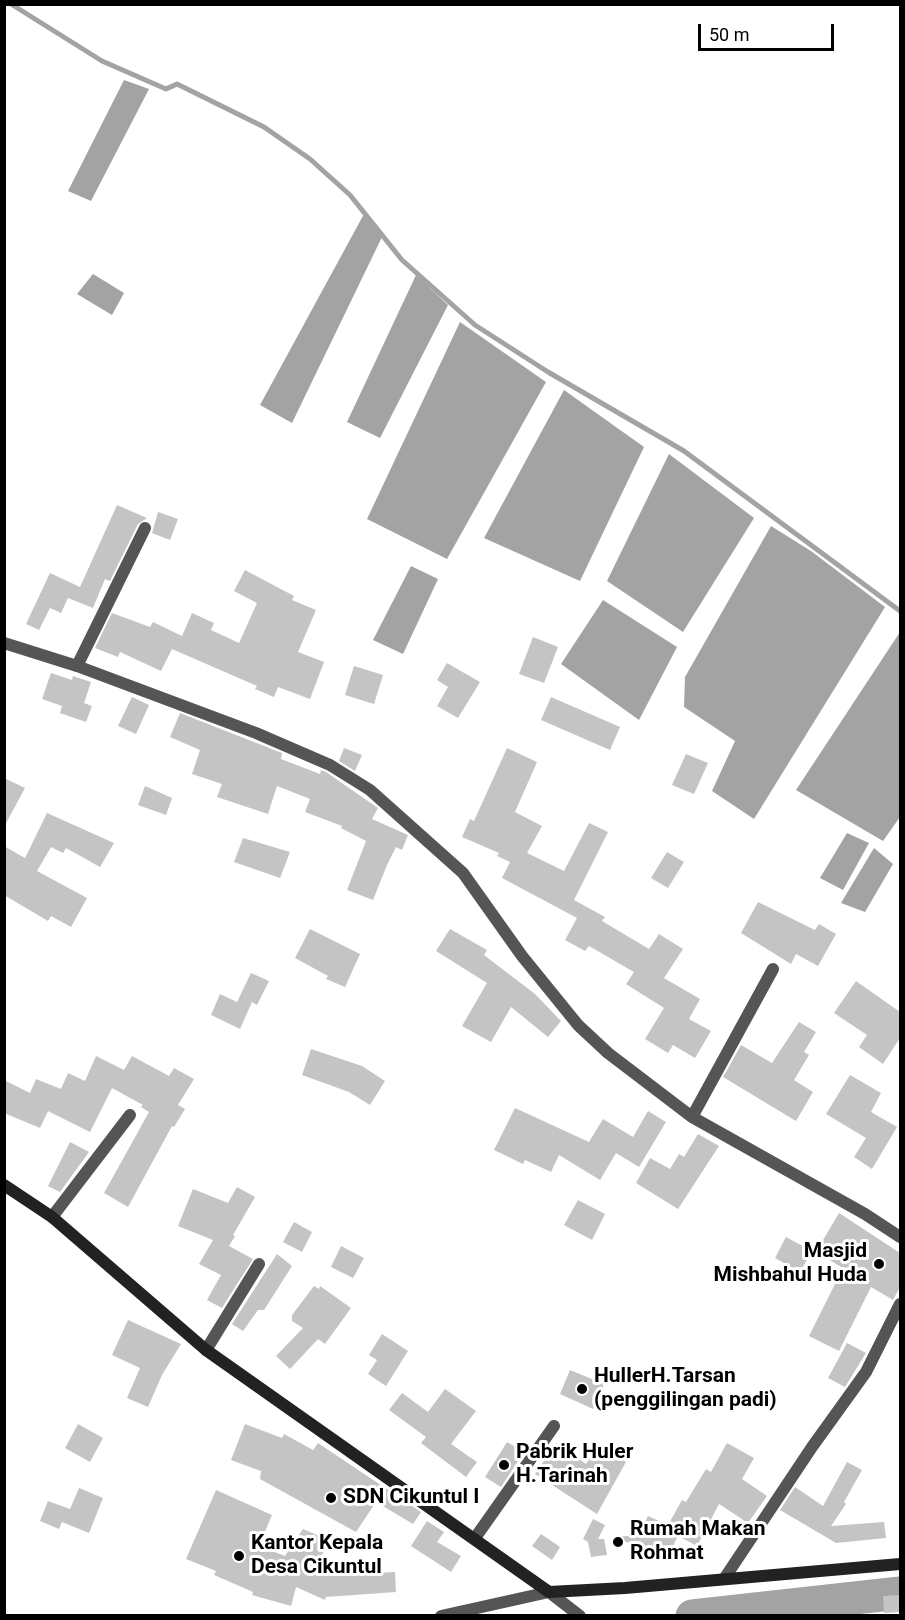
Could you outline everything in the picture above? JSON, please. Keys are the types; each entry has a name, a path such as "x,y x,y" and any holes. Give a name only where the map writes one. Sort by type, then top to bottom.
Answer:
{"street":[{"path":"77,666 145,528"},
{"path":"4,643 77,666 256,733 330,765 370,790 464,873 522,956 578,1025 637,1077 692,1117 865,1214 900,1237"},
{"path":"692,1117 773,969"},
{"path":"52,1217 130,1115"},
{"path":"4,1185 52,1217 206,1350 475,1538 575,1612"},
{"path":"206,1350 259,1264"},
{"path":"724,1579 812,1447 866,1372 900,1304"},
{"path":"475,1538 555,1426"},
{"path":"443,1615 549,1592 900,1564"}],"shaded area":[{"path":"124,80 149,89 91,201 68,191"},
{"path":"364,214 382,237 292,423 260,405"},
{"path":"93,274 124,293 112,315 77,294"},
{"path":"416,275 448,305 380,438 347,422"},
{"path":"460,322 546,382 447,559 367,519"},
{"path":"564,390 644,447 580,581 484,538"},
{"path":"669,454 754,518 683,632 607,581"},
{"path":"771,526 811,551 885,607 754,819 712,791 735,741 684,707 685,677"},
{"path":"411,566 438,579 403,654 373,640"},
{"path":"603,600 677,647 639,720 561,664"},
{"path":"900,632 900,817 883,841 796,790"},
{"path":"847,833 869,843 843,890 820,878"},
{"path":"874,848 893,864 865,912 841,903"}],"building":[{"path":"117,505 147,518 138,524 110,581 105,579 93,608 68,598 61,613 50,608 39,630 26,624 50,573 80,587"},
{"path":"158,512 178,519 170,540 152,533"},
{"path":"245,570 294,596 292,600 316,610 298,652 324,662 310,699 278,687 274,697 255,689 257,686 172,649 161,671 120,652 118,657 95,648 112,613 150,627 153,622 182,636 192,613 214,623 211,630 239,643 257,603 234,591"},
{"path":"533,637 558,647 544,683 519,674"},
{"path":"447,663 480,682 458,718 437,706 448,687 437,680"},
{"path":"354,666 383,675 374,704 345,695"},
{"path":"51,673 72,680 73,676 91,682 84,703 92,706 86,722 60,713 62,706 42,699"},
{"path":"132,697 149,705 136,734 118,726"},
{"path":"551,697 620,727 610,750 541,720"},
{"path":"180,713 282,753 281,759 320,774 321,770 326,772 378,808 372,819 408,835 402,850 396,847 373,900 347,890 366,841 341,828 342,826 305,812 310,799 277,786 268,814 217,797 222,784 192,774 200,750 170,737"},
{"path":"344,748 362,755 355,771 339,761"},
{"path":"507,748 537,762 515,812 542,826 527,853 564,871 589,823 608,832 574,900 605,917 602,921 649,949 659,934 683,949 664,978 700,999 689,1019 711,1031 695,1058 673,1045 668,1053 645,1039 664,1008 626,984 634,972 589,946 585,951 565,940 577,918 502,878 510,862 497,856 499,853 462,837 470,819 474,821"},
{"path":"686,754 708,763 694,794 672,785"},
{"path":"4,778 25,788 4,827"},
{"path":"145,786 172,798 166,815 138,805"},
{"path":"47,813 114,843 100,867 66,848 63,853 51,847 37,871 87,898 71,927 51,916 48,921 4,895 4,846 25,858"},
{"path":"243,838 290,852 280,878 234,862"},
{"path":"667,852 684,862 668,888 651,878"},
{"path":"758,902 815,930 819,924 836,934 818,966 796,954 791,964 741,933"},
{"path":"310,929 360,954 345,987 326,979 328,976 295,958"},
{"path":"450,929 487,950 484,955 535,994 561,1021 548,1037 511,1007 491,1042 462,1026 487,983 436,951"},
{"path":"251,973 269,981 257,1005 252,1002 240,1029 211,1015 220,994 237,1002"},
{"path":"856,981 900,1012 900,1038 883,1064 859,1047 867,1035 834,1013"},
{"path":"799,1022 816,1032 804,1052 809,1055 794,1080 813,1092 796,1121 723,1077 741,1045 772,1063"},
{"path":"311,1049 362,1066 385,1081 370,1105 349,1092 302,1075"},
{"path":"96,1056 124,1070 132,1056 169,1076 174,1068 194,1079 178,1105 185,1109 174,1127 172,1126 128,1207 104,1193 149,1112 141,1107 143,1105 112,1088 90,1132 48,1111 40,1128 4,1113 4,1080 30,1093 36,1079 61,1089 68,1073 85,1081"},
{"path":"850,1075 881,1093 871,1112 897,1127 872,1169 854,1157 866,1138 826,1114"},
{"path":"515,1108 589,1142 603,1119 633,1137 648,1111 666,1122 639,1167 616,1153 600,1180 559,1155 551,1172 525,1160 523,1164 494,1150"},
{"path":"698,1134 719,1146 678,1209 636,1183 650,1158 670,1169 679,1154 684,1157"},
{"path":"70,1142 89,1152 60,1192 48,1186"},
{"path":"237,1187 255,1197 229,1246 253,1259 222,1308 207,1300 221,1275 199,1264 213,1240 178,1226 193,1189 228,1203"},
{"path":"578,1200 605,1214 592,1240 564,1225"},
{"path":"839,1213 900,1253 900,1287 893,1300 871,1287 839,1351 809,1336 843,1268 816,1252"},
{"path":"294,1222 312,1232 302,1252 283,1242"},
{"path":"786,1237 812,1251 800,1272 775,1258"},
{"path":"341,1246 364,1258 353,1278 331,1267"},
{"path":"277,1254 292,1266 264,1310 258,1310 243,1331 232,1324"},
{"path":"314,1286 319,1289 320,1286 351,1308 325,1344 318,1339 290,1369 276,1356 303,1328 292,1321 292,1315"},
{"path":"128,1320 181,1344 162,1375 148,1407 127,1398 140,1368 112,1355"},
{"path":"382,1334 408,1351 386,1386 368,1374 377,1360 369,1355"},
{"path":"847,1343 866,1353 845,1387 828,1378"},
{"name":"HullerH.Tarsan (penggilingan padi)","path":"570,1370 604,1384 593,1409 560,1394"},
{"path":"445,1389 476,1411 451,1444 477,1462 466,1477 421,1443 426,1437 389,1410 402,1393 428,1412"},
{"path":"78,1424 103,1438 90,1462 65,1448"},
{"path":"245,1424 282,1438 284,1434 313,1450 318,1443 421,1512 413,1524 376,1502 356,1532 260,1479 261,1471 231,1460"},
{"name":"Pabrik Huler H.Tarinah","path":"507,1442 524,1452 501,1487 485,1477"},
{"path":"556,1443 586,1464 597,1445 626,1462 597,1514 535,1474"},
{"path":"727,1443 754,1458 742,1479 767,1496 748,1523 719,1504 697,1546 678,1536 671,1550 656,1544 652,1553 615,1537 639,1535 648,1516 668,1525 682,1500 686,1502 706,1469 711,1472"},
{"path":"847,1462 862,1470 844,1502 846,1504 831,1526 884,1522 886,1538 836,1543 780,1510 795,1487 823,1506"},
{"path":"79,1488 103,1498 89,1533 62,1522 59,1529 40,1521 48,1501 70,1509"},
{"path":"216,1490 272,1515 259,1546 285,1556 303,1529 331,1541 316,1563 344,1575 395,1572 396,1592 326,1597 325,1600 296,1587 291,1606 252,1595 253,1592 214,1575 216,1571 186,1559"},
{"path":"593,1519 605,1525 598,1539 604,1539 607,1555 591,1557 588,1542 583,1539"},
{"path":"427,1521 444,1532 437,1542 461,1556 451,1572 411,1546"},
{"path":"541,1534 560,1547 552,1560 532,1546"},
{"path":"900,1595 900,1612 884,1613 883,1596"}],"waterway":[{"path":"11,4 102,61 166,89 177,84 264,127 310,159 350,195 402,260 475,325 548,372 684,451 900,611"},
{"path":"692,1616 900,1593"}],"place":[{"name":"Masjid Mishbahul Huda","path":"879,1264"},
{"name":"HullerH.Tarsan (penggilingan padi)","path":"582,1389"},
{"name":"Pabrik Huler H.Tarinah","path":"504,1465"},
{"name":"SDN Cikuntul I","path":"331,1498"},
{"name":"Rumah Makan Rohmat","path":"618,1542"},
{"name":"Kantor Kepala Desa Cikuntul","path":"239,1556"}]}
